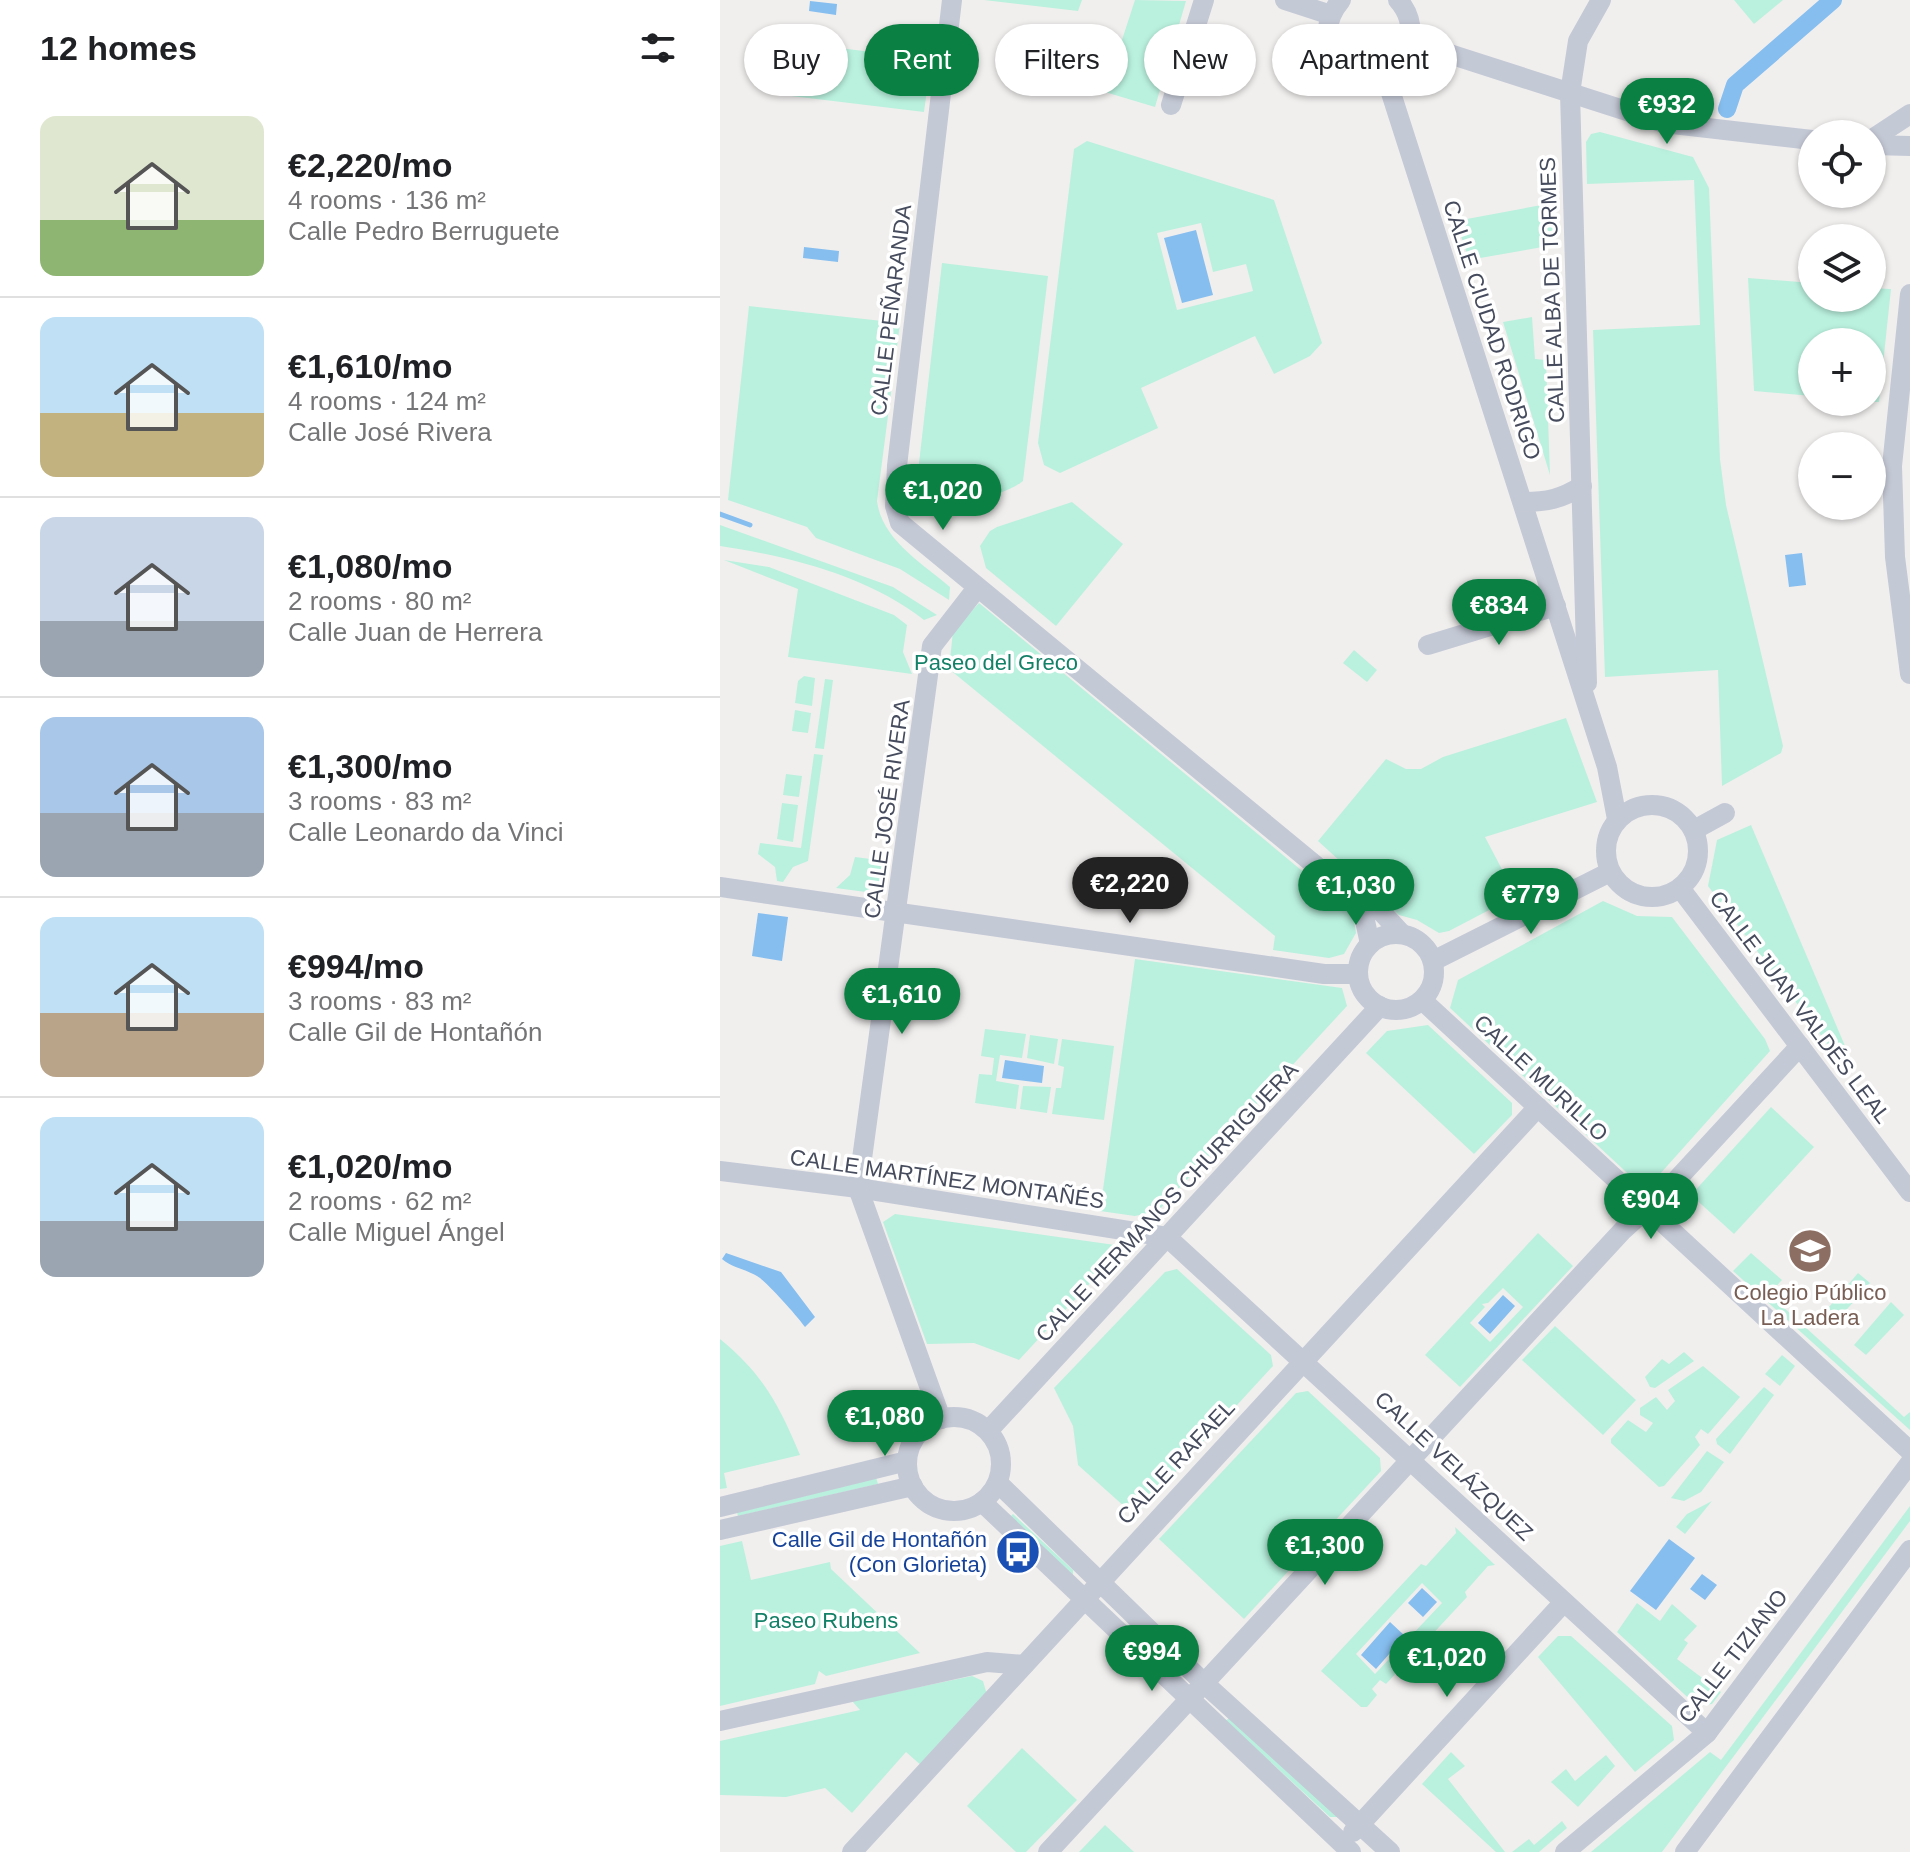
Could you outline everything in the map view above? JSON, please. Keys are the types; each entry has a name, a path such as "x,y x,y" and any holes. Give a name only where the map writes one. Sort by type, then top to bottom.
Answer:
{"street":[{"name":"CALLE PEÑARANDA","path":"952,0 895,506 900,523 1349,893 1375,905 1402,934"},
{"path":"1171,105 1204,0"},
{"path":"1285,0 1336,8"},
{"path":"1398,0 1408,15 1408,24"},
{"name":"CALLE ALBA DE TORMES","path":"1587,703 1570,93 1578,41 1601,0"},
{"path":"1457,57 1664,123 1798,138"},
{"name":"CALLE CIUDAD RODRIGO","path":"1392,96 1607,767 1617,819"},
{"path":"1886,130 1910,114"},
{"path":"1886,145 1910,146"},
{"path":"1909,305 1892,466 1895,557 1910,674"},
{"path":"1523,502 1548,502 1582,486"},
{"name":"CALLE JOSÉ RIVERA","path":"941,1419 858,1188 932,646 977,588"},
{"path":"1428,645 1556,606"},
{"name":"CALLE CIUDAD RODRIGO","path":"1607,767 1640,805"},
{"path":"1640,805 1661,805 1681,814 1694,830 1699,851 1694,872 1680,888 1661,897 1641,897 1623,888 1610,872 1605,844 1617,819 1640,805"},
{"path":"1694,830 1725,813"},
{"path":"1433,961 1610,872"},
{"path":"720,887 1309,972 1358,974"},
{"name":"CALLE JUAN VALDÉS LEAL","path":"1680,888 1910,1192"},
{"name":"CALLE PEÑARANDA","path":"1349,893 1364,916 1370,944"},
{"path":"1402,934 1422,943 1433,961 1434,975 1422,1000 1409,1008 1395,1010 1380,1006 1361,987 1358,974 1361,958 1370,944 1385,935 1402,934"},
{"name":"CALLE MURILLO","path":"1422,1000 1910,1451"},
{"name":"CALLE HERMANOS CHURRIGUERA","path":"988,1431 1380,1006"},
{"path":"1048,1852 1646,1207 1669,1188 1800,1046"},
{"name":"CALLE RAFAEL","path":"852,1852 1538,1107"},
{"name":"CALLE MARTÍNEZ MONTAÑÉS","path":"720,1171 858,1188 1167,1237"},
{"name":"CALLE VELÁZQUEZ","path":"1167,1237 1707,1733"},
{"path":"941,1419 973,1421 988,1431 998,1447 1002,1465 998,1483 982,1502 964,1510 944,1510 926,1501 913,1486 907,1461 912,1444 922,1429 941,1419"},
{"path":"720,1507 907,1461"},
{"name":"CALLE TIZIANO","path":"1565,1852 1707,1733 1910,1463"},
{"path":"998,1483 1205,1684 1390,1852"},
{"path":"720,1530 913,1486"},
{"path":"982,1502 1190,1699 1342,1849 1361,1824 1564,1602"},
{"path":"1685,1852 1910,1550"},
{"path":"720,1721 987,1662 1024,1665"}],"green space":[{"path":"984,0 1082,0 1078,11"},
{"path":"1135,0 1186,1 1179,24 1144,24 1144,96 1158,96 1155,107 1118,96 1128,96 1127,24"},
{"path":"1734,0 1783,0 1754,24"},
{"path":"848,49 864,51 864,96 926,96 924,112 792,96 848,96"},
{"path":"1600,132 1693,157 1709,188 1720,459 1726,505 1783,746 1781,753 1722,786 1718,670 1605,677 1593,330 1700,325 1694,180 1587,184 1586,142 1591,134"},
{"path":"1087,141 1274,200 1322,343 1310,356 1274,374 1255,336 1141,388 1158,428 1060,473 1044,465 1038,443 1074,149","holes":["1201,223 1213,272 1246,264 1253,291 1177,310 1157,233"]},
{"path":"1552,203 1554,245 1469,260 1456,221"},
{"path":"942,263 1048,276 1023,481 982,500 938,510 927,505 916,489"},
{"path":"1748,278 1798,282 1798,312 1886,312 1886,289 1891,289 1886,336 1886,328 1798,328 1798,395 1754,391"},
{"path":"749,306 900,323 877,501 880,515 895,539 950,587 949,600 900,569 816,538 807,527 728,500"},
{"path":"1532,317 1535,359 1546,360 1550,475 1503,322"},
{"path":"1072,502 1123,544 1056,626 986,568 980,546 990,531 997,527"},
{"path":"720,525 893,587 937,615 924,620 878,591 827,570 720,546"},
{"path":"724,560 769,567 894,615 907,625 903,652 912,674 788,657 798,589"},
{"name":"Paseo del Greco","path":"979,603 1353,913 1356,933 1344,954 1329,958 1273,950 1275,936 949,669 953,631"},
{"path":"1354,650 1377,670 1367,682 1343,663"},
{"path":"804,676 815,678 812,706 795,703 798,681"},
{"path":"825,679 833,680 824,749 815,748"},
{"path":"795,710 811,713 808,733 792,731"},
{"path":"1566,718 1597,802 1485,837 1516,896 1449,931 1439,933 1417,920 1399,915 1318,841 1386,759 1406,769 1421,769 1443,757"},
{"path":"814,754 823,755 808,861 793,867 783,882 777,881 775,867 758,854 760,843 801,848"},
{"path":"786,774 802,776 799,797 783,795"},
{"path":"782,803 798,805 793,842 777,839"},
{"path":"1751,825 1854,1067 1848,1071 1708,886 1717,840"},
{"path":"855,857 886,861 882,887 873,893 836,888 850,875"},
{"path":"1603,901 1637,916 1672,917 1765,1039 1770,1051 1651,1184 1639,1184 1450,1008 1458,980"},
{"path":"1135,959 1342,988 1347,1006 1158,1211 1135,1216 1100,1211"},
{"path":"1428,1025 1512,1103 1512,1115 1474,1154 1366,1053 1387,1031"},
{"path":"985,1029 1026,1034 1022,1058 1000,1055 996,1081 1019,1085 1016,1109 975,1103 979,1074 992,1075 994,1058 981,1056"},
{"path":"1030,1035 1058,1039 1054,1064 1027,1058"},
{"path":"1062,1039 1114,1046 1104,1120 1052,1114 1056,1088 1061,1088 1064,1067 1058,1065"},
{"path":"1023,1086 1051,1087 1047,1113 1020,1109"},
{"path":"1771,1107 1814,1147 1734,1234 1691,1195"},
{"path":"895,1214 1115,1245 1118,1253 1019,1360 974,1343 927,1344 883,1222"},
{"path":"1538,1233 1573,1266 1460,1387 1425,1355","holes":["1503,1288 1523,1307 1490,1342 1470,1323 1485,1307 1482,1304 1488,1303"]},
{"path":"1751,1253 1782,1280 1769,1294 1904,1417 1910,1412 1910,1430 1733,1271"},
{"path":"1177,1269 1271,1355 1273,1366 1135,1516 1078,1465 1073,1426 1054,1388 1165,1272"},
{"path":"1858,1273 1870,1283 1834,1324 1823,1314"},
{"path":"1891,1302 1904,1315 1866,1355 1854,1345"},
{"path":"1555,1326 1636,1400 1603,1435 1522,1360"},
{"path":"720,1339 748,1365 768,1391 800,1455 724,1473 727,1488 720,1489"},
{"path":"1684,1352 1694,1361 1655,1388 1650,1387 1645,1377 1662,1359 1669,1364"},
{"path":"1782,1355 1795,1366 1780,1386 1765,1374"},
{"path":"1703,1366 1740,1397 1708,1434 1701,1429 1695,1437 1700,1445 1664,1486 1659,1487 1611,1443 1611,1439 1628,1420 1646,1432 1653,1423 1640,1415 1640,1408 1656,1397 1667,1410 1675,1401 1668,1390"},
{"path":"1764,1387 1774,1395 1730,1454 1717,1444 1716,1439"},
{"path":"1308,1391 1380,1458 1381,1471 1244,1619 1159,1539 1296,1393"},
{"path":"1707,1451 1724,1462 1701,1492 1684,1501 1671,1498"},
{"path":"876,1477 878,1484 738,1516 736,1509"},
{"path":"1712,1501 1685,1534 1676,1527 1687,1514"},
{"path":"1910,1506 1910,1521 1662,1852 1591,1852 1710,1752 1721,1760"},
{"path":"1013,1514 1073,1570 1073,1575 1008,1519"},
{"path":"1455,1527 1495,1565 1488,1566 1465,1592 1467,1597 1386,1684 1380,1680 1372,1689 1377,1695 1367,1707 1361,1707 1321,1671 1421,1564 1426,1566 1456,1533","holes":["1422,1583 1442,1603 1375,1674 1356,1654"]},
{"name":"Paseo Rubens","path":"742,1541 751,1580 830,1562 831,1569 920,1653 826,1676 819,1671 815,1684 720,1706 720,1546"},
{"path":"1637,1603 1660,1621 1672,1604 1697,1626 1684,1640 1688,1643 1677,1659 1721,1692 1712,1704 1697,1706 1617,1632"},
{"path":"1558,1636 1571,1636 1672,1726 1674,1740 1635,1772 1538,1657"},
{"path":"972,1676 983,1681 987,1695 923,1767 906,1752 852,1813 825,1788 786,1797 720,1795 720,1741 860,1710 852,1701"},
{"path":"1231,1715 1337,1817 1330,1817 1226,1721"},
{"path":"1022,1748 1077,1800 1026,1852 1016,1852 967,1806"},
{"path":"1451,1752 1465,1766 1448,1779 1505,1852 1496,1852 1422,1784"},
{"path":"1606,1755 1615,1766 1578,1807 1551,1782 1566,1769 1575,1781"},
{"path":"1562,1821 1567,1828 1539,1852 1512,1852 1529,1839 1534,1845"},
{"path":"1105,1825 1134,1852 1079,1852"}],"water":[{"path":"810,1 837,4 836,15 809,11"},
{"path":"1196,230 1213,295 1182,303 1164,238"},
{"path":"804,247 839,251 838,262 803,258"},
{"path":"1802,553 1806,585 1789,587 1785,555"},
{"path":"758,913 788,917 782,961 752,956"},
{"path":"1005,1060 1044,1066 1042,1083 1002,1078"},
{"path":"726,1253 781,1272 815,1317 805,1327 761,1279 722,1259"},
{"path":"1503,1295 1515,1306 1490,1334 1478,1323"},
{"path":"1669,1539 1695,1558 1656,1610 1630,1591"},
{"path":"1702,1574 1717,1585 1705,1600 1690,1589"},
{"path":"1422,1588 1437,1602 1423,1617 1408,1603"},
{"path":"1390,1622 1405,1636 1376,1669 1361,1655"}],"waterway":[{"path":"1727,109 1735,85 1833,0"},
{"path":"720,514 750,525"}],"place":[{"name":"Colegio Público La Ladera","path":"1810,1251"},
{"name":"Calle Gil de Hontañón (Con Glorieta)","path":"1018,1552"}]}
